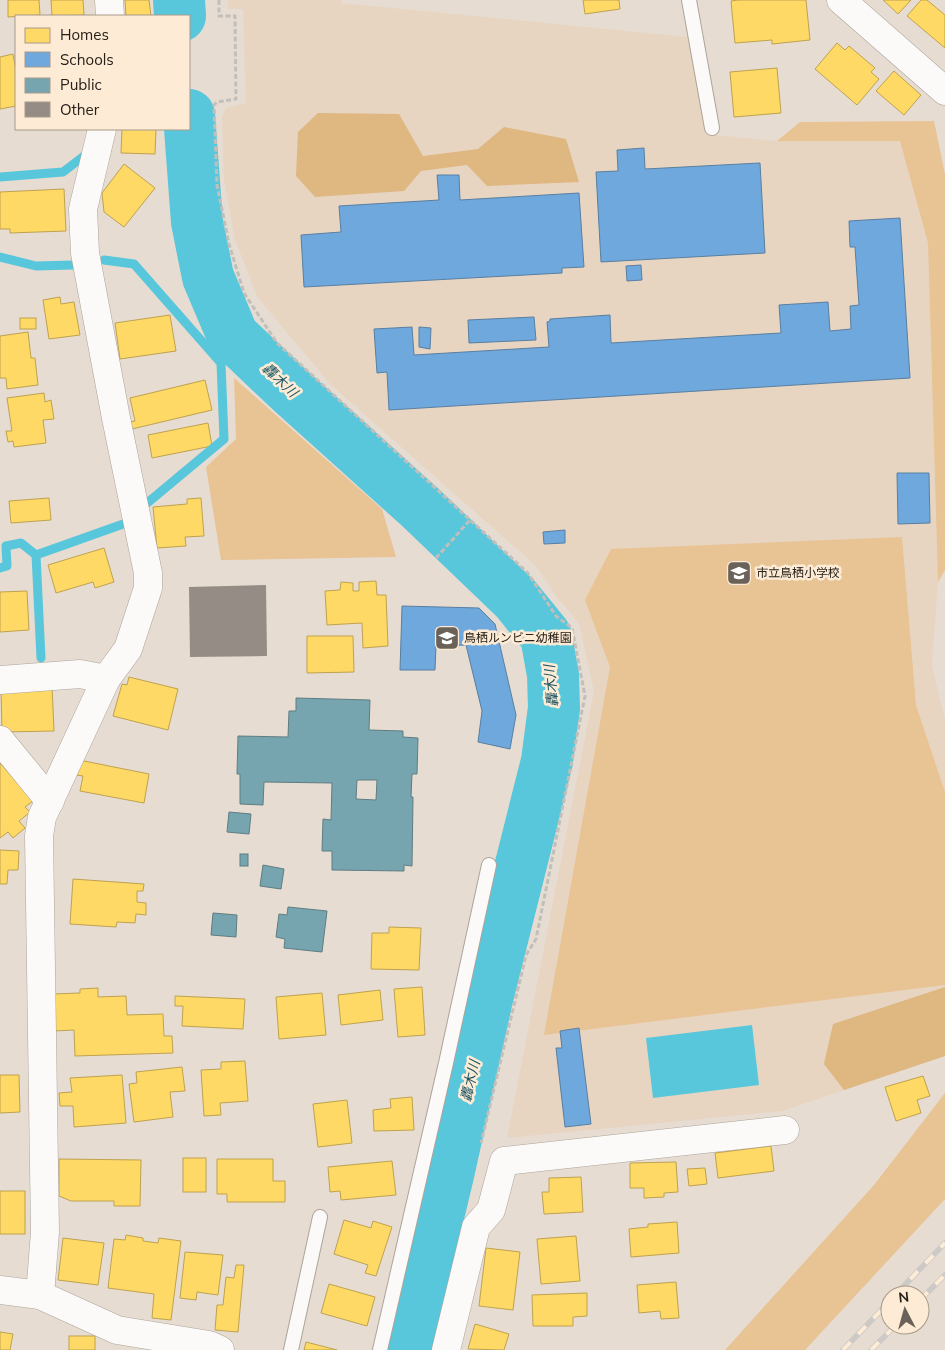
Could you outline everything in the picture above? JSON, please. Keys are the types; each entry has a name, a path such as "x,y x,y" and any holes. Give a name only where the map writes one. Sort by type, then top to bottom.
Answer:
{"street":[{"path":"109,0 110,15"},
{"path":"841,0 945,91"},
{"path":"40,1295 45,1232 39,836 42,817 106,679 128,650 148,588 148,573 85,253 84,209 102,130"},
{"path":"0,680 80,674 106,679"},
{"path":"0,740 50,801"},
{"path":"446,1350 476,1227 490,1210 504,1161 785,1130"},
{"path":"0,1290 40,1295 118,1340 209,1345 220,1350"}],"lane":[{"path":"689,0 712,128"},
{"path":"380,1350 489,865"},
{"path":"291,1350 320,1218"}],"path":[{"path":"219,0 219,16 235,16 236,99 217,102 214,105 217,185 228,244 244,293 277,343 528,573 556,616 572,628 585,696 536,939 526,955 480,1149"},
{"path":"436,558 470,520"}],"shaded area":[{"name":"市立鳥栖小学校","path":"228,0 341,0 341,3 688,37 706,134 778,141 900,141 928,243 938,582 932,666 945,719 945,1056 782,1111 507,1138 594,691 579,623 559,600 534,564 331,385 258,298 235,240 224,180 222,117 226,108 246,103 243,9 228,9"},
{"path":"318,113 399,114 423,156 478,149 504,127 566,139 579,182 487,186 467,165 421,171 404,191 315,197 296,176 298,132"},
{"path":"934,121 945,174 945,570 938,582 928,243 900,141 777,141 800,122"},
{"path":"234,378 382,509 396,557 221,560 206,467 236,439"},
{"path":"902,537 916,705 945,792 945,985 544,1035 610,667 585,600 611,549"},
{"path":"945,987 945,1056 844,1090 824,1064 833,1024"},
{"path":"945,1093 945,1199 805,1350 725,1350 874,1185"}],"water":[{"path":"752,1025 759,1085 653,1098 646,1038"}],"building: Homes":[{"path":"8,0 39,0 40,15 15,15 15,17 8,17"},
{"path":"51,0 83,0 84,15 52,15"},
{"path":"125,0 149,0 151,15 126,15"},
{"path":"583,0 619,0 620,9 585,14"},
{"path":"806,0 810,40 772,44 772,40 735,43 731,1"},
{"path":"883,0 911,0 898,14"},
{"path":"921,0 927,0 945,15 945,48 907,16"},
{"path":"837,43 845,50 849,46 875,68 871,72 879,79 857,105 815,69"},
{"path":"13,54 15,65 15,106 0,109 0,57"},
{"path":"777,68 781,113 734,117 730,72"},
{"path":"894,71 921,95 904,115 876,91"},
{"path":"122,130 156,130 155,154 121,153"},
{"path":"124,164 155,188 124,227 104,212 102,193"},
{"path":"64,189 66,231 10,233 10,229 0,229 0,192"},
{"path":"60,297 61,304 74,302 80,335 49,339 43,300"},
{"path":"170,315 176,351 120,359 115,323"},
{"path":"20,318 36,318 36,329 20,329"},
{"path":"28,332 31,358 35,358 38,385 7,389 6,378 0,378 0,336"},
{"path":"205,380 212,410 132,429 130,422 135,421 130,398"},
{"path":"44,393 45,402 51,400 54,419 43,420 46,443 14,447 13,441 8,442 6,431 12,431 7,398"},
{"path":"208,423 212,446 152,458 148,435"},
{"path":"49,498 51,520 11,523 9,501"},
{"path":"201,498 204,536 185,537 186,546 157,548 153,507 187,504 187,499"},
{"path":"104,548 114,582 95,588 93,582 56,593 48,565"},
{"path":"376,581 377,595 386,595 388,646 363,648 362,623 327,625 325,591 340,590 341,582 353,583 353,591 359,591 359,582"},
{"path":"27,591 29,630 0,632 0,592"},
{"path":"307,636 353,636 354,672 307,673"},
{"path":"129,677 178,689 168,730 113,716 122,684 127,685"},
{"path":"52,686 54,731 2,732 1,688"},
{"path":"79,760 149,774 144,803 80,791 83,776 76,775"},
{"path":"0,763 33,801 25,807 30,812 19,821 25,828 13,838 8,832 0,838"},
{"path":"0,850 19,851 18,870 8,870 7,884 0,884"},
{"path":"73,879 144,884 143,891 137,891 137,902 146,903 146,915 136,914 135,923 117,922 116,927 70,924"},
{"path":"389,927 421,928 419,970 371,969 372,933 389,933"},
{"path":"422,987 425,1035 398,1037 394,989"},
{"path":"98,988 98,997 126,996 127,1015 163,1014 164,1036 172,1036 173,1053 75,1056 74,1030 54,1031 53,994 80,993 80,989"},
{"path":"380,990 383,1020 341,1025 338,995"},
{"path":"322,993 326,1035 279,1039 276,997"},
{"path":"175,996 245,999 243,1029 182,1026 183,1006 175,1006"},
{"path":"245,1061 248,1101 220,1103 221,1115 204,1116 201,1070 221,1069 221,1062"},
{"path":"182,1067 185,1091 170,1092 173,1117 134,1122 129,1084 137,1083 136,1072"},
{"path":"0,1075 19,1075 20,1112 0,1113"},
{"path":"122,1075 126,1123 74,1127 73,1106 60,1106 59,1093 72,1092 70,1078"},
{"path":"923,1076 930,1096 917,1100 921,1113 896,1121 885,1087"},
{"path":"412,1097 414,1130 374,1131 373,1110 391,1108 390,1099"},
{"path":"347,1100 352,1143 318,1147 313,1104"},
{"path":"771,1146 774,1171 718,1178 715,1153"},
{"path":"183,1158 206,1158 206,1192 183,1192"},
{"path":"59,1159 141,1160 140,1206 114,1206 114,1201 71,1201 59,1196"},
{"path":"217,1159 273,1159 273,1181 285,1181 285,1202 227,1202 227,1194 217,1194"},
{"path":"392,1161 396,1195 341,1200 340,1191 330,1192 328,1167"},
{"path":"676,1162 678,1192 664,1193 664,1197 644,1198 644,1188 630,1188 630,1163"},
{"path":"705,1168 707,1184 689,1186 687,1169"},
{"path":"581,1177 583,1212 544,1214 542,1192 549,1192 549,1178"},
{"path":"0,1191 25,1191 25,1234 0,1234"},
{"path":"344,1220 371,1228 373,1221 392,1227 376,1276 365,1273 368,1265 334,1254"},
{"path":"677,1222 679,1253 631,1257 629,1229 648,1227 648,1224"},
{"path":"126,1235 143,1238 143,1241 158,1243 159,1238 181,1241 171,1320 152,1318 154,1294 108,1288 114,1239 125,1240"},
{"path":"576,1236 580,1281 541,1284 537,1239"},
{"path":"63,1238 104,1243 98,1285 58,1280"},
{"path":"486,1248 520,1252 513,1310 479,1306"},
{"path":"185,1252 223,1255 218,1295 197,1292 196,1300 180,1298"},
{"path":"236,1265 244,1265 238,1332 215,1330 217,1305 223,1305 226,1277 234,1278"},
{"path":"676,1282 679,1318 661,1319 660,1311 639,1313 637,1285"},
{"path":"329,1284 375,1297 367,1326 321,1313"},
{"path":"587,1293 587,1316 573,1317 573,1326 533,1326 532,1295"},
{"path":"475,1324 509,1334 504,1350 468,1349"},
{"path":"0,1332 13,1334 10,1350 0,1350"},
{"path":"69,1336 95,1336 95,1350 69,1350"},
{"path":"306,1342 337,1350 304,1350"}],"building: Schools":[{"path":"644,148 645,169 760,163 765,253 601,262 596,172 618,171 617,150"},
{"path":"437,175 459,175 460,200 579,193 584,267 562,268 562,273 304,287 301,235 341,232 339,206 439,200"},
{"path":"900,218 910,378 389,410 387,372 377,373 374,329 412,327 414,355 549,347 547,322 550,319 610,315 611,343 781,333 779,305 828,302 830,331 851,329 850,306 859,305 855,247 850,247 849,221"},
{"path":"641,265 642,280 627,281 626,266"},
{"path":"534,317 536,340 469,343 468,320"},
{"path":"419,327 431,328 430,349 419,347"},
{"path":"897,473 929,473 930,523 898,524"},
{"path":"565,530 565,543 544,544 543,532"},
{"path":"402,606 479,608 495,624 516,715 510,749 478,742 482,711 466,645 436,646 435,670 400,670"},
{"path":"579,1028 591,1124 565,1127 556,1048 562,1048 560,1031"}],"building: Public":[{"path":"296,698 370,700 369,730 403,731 403,737 418,738 417,774 412,774 412,866 404,865 404,871 332,870 332,851 322,851 323,819 331,820 332,783 264,782 263,805 240,804 240,774 237,774 238,736 288,737 289,711 296,711","holes":["357,780 377,780 376,800 356,799"]},
{"path":"229,812 251,814 249,834 227,832"},
{"path":"240,854 248,854 248,866 240,866"},
{"path":"263,865 284,869 281,889 260,886"},
{"path":"288,907 327,911 322,952 284,948 285,939 276,937 279,914 287,915"},
{"path":"213,913 237,915 236,937 211,935"}],"building: Other":[{"path":"266,585 267,656 190,657 189,587"}],"waterway":[{"name":"轟木川","path":"179,0 180,15"},
{"name":"轟木川","path":"190,128 197,222 208,277 233,336 420,507 516,599 546,636 553,675 554,708 547,761 487,999 448,1175 406,1350"},
{"path":"0,177 63,172 84,156"},
{"path":"0,257 36,266 73,265"},
{"path":"104,260 134,264 221,363 224,439 146,504"},
{"path":"41,658 36,555 126,523"},
{"path":"0,568 7,566 6,546 21,543 36,555"}],"railway":[{"path":"905,1285 945,1243"},
{"path":"930,1290 945,1275"},
{"path":"843,1350 880,1311"},
{"path":"871,1350 886,1335"}],"place":[{"name":"市立鳥栖小学校","path":"739,573"},
{"name":"鳥栖ルンビニ幼稚園","path":"447,638"}]}
